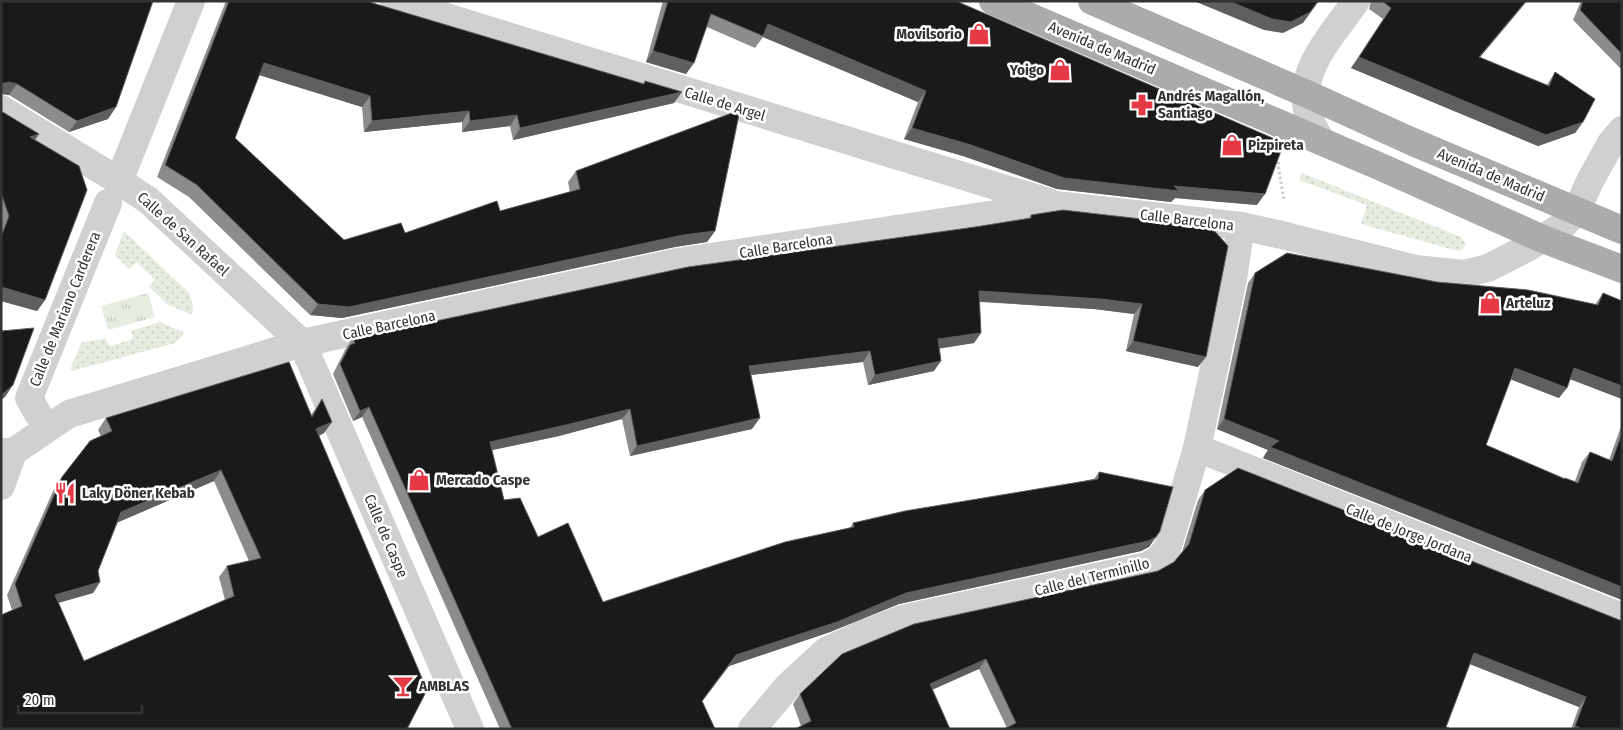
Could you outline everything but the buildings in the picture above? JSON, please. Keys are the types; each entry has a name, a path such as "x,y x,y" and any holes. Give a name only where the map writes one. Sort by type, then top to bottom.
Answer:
{"main road":[{"name":"Avenida de Madrid","path":"993,1 1543,239 1622,270"},
{"name":"Avenida de Madrid","path":"1092,1 1576,212 1622,230"}],"street":[{"name":"Calle de Mariano Carderera","path":"38,414 29,398 191,1"},
{"name":"Calle de Argel","path":"394,1 1056,205"},
{"path":"1321,142 1306,109 1306,94 1311,67 1356,1"},
{"name":"Calle de San Rafael","path":"1,108 114,192 148,200 302,344"},
{"path":"1576,212 1590,181 1611,143 1622,130"},
{"name":"Calle Barcelona","path":"7,452 69,414 302,344 678,262 1056,205 1241,226 1416,269 1464,274 1488,268 1543,239 1562,226 1576,212"},
{"name":"Calle del Terminillo","path":"752,729 788,686 826,651 863,634 902,619 1147,566 1159,559 1167,549 1197,448 1233,279 1241,226"},
{"name":"Calle de Caspe","path":"302,344 470,729"},
{"name":"Calle de Jorge Jordana","path":"1197,448 1622,617"},
{"path":"1,486 7,452"}],"path":[{"path":"1278,166 1285,202"}],"green space":[{"path":"1302,173 1461,237 1466,244 1461,250 1454,250 1361,224 1367,205 1299,180"},
{"path":"124,231 189,293 193,306 192,315 167,304 149,287 155,280 137,262 129,269 115,255"},
{"path":"148,293 155,317 108,330 101,306"},
{"path":"160,322 183,332 183,335 175,343 70,370 81,343 105,338 110,346 131,340 133,337 131,331"}],"place":[{"name":"Movilsorio","path":"979,34"},
{"name":"Yoigo","path":"1060,70"},
{"name":"Andrés Magallón, Santiago","path":"1142,105"},
{"name":"Pizpireta","path":"1232,145"},
{"name":"Arteluz","path":"1490,303"},
{"name":"Mercado Caspe","path":"419,480"},
{"name":"Laky Döner Kebab","path":"65,493"},
{"name":"AMBLAS","path":"403,686"}]}
